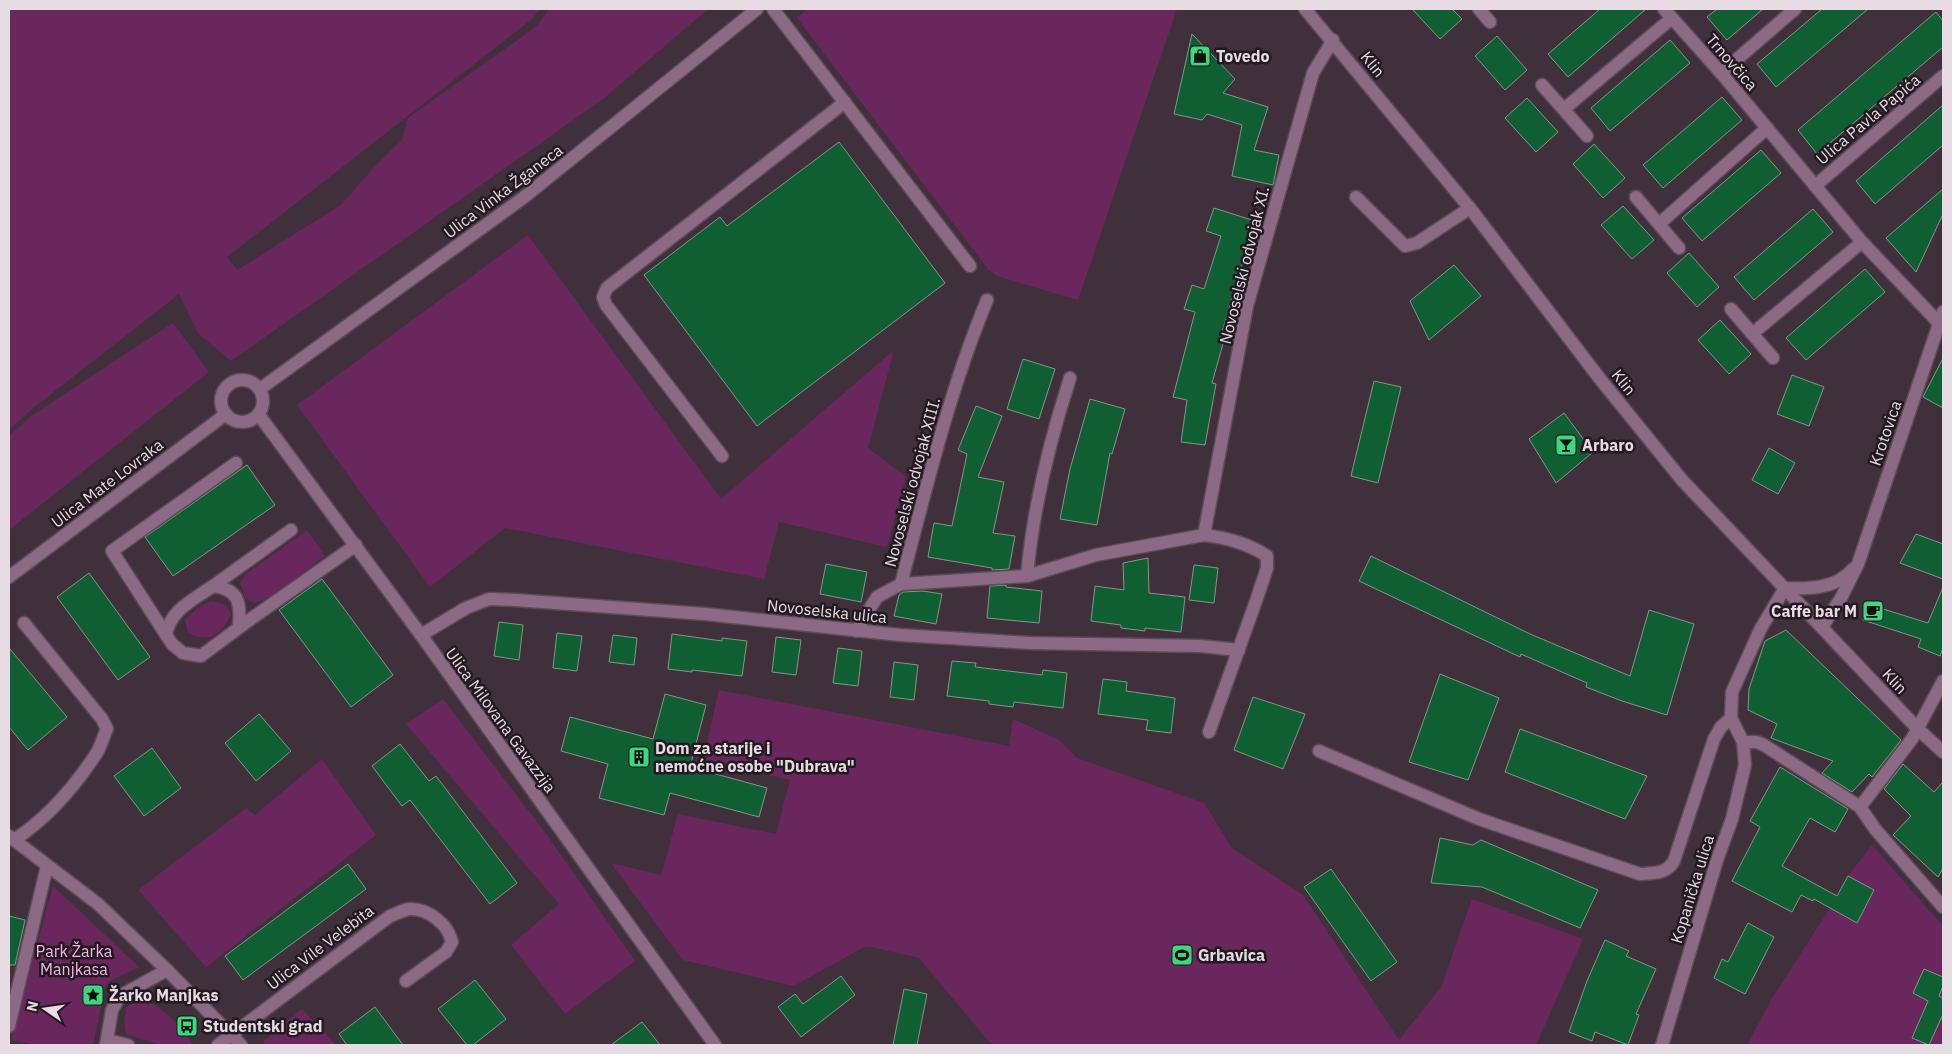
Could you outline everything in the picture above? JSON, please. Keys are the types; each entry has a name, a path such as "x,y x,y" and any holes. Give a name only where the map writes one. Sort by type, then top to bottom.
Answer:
{"street":[{"name":"Ulica Vinka Žganeca","path":"260,389 523,198 757,9"},
{"path":"774,9 970,266"},
{"name":"Klin","path":"1305,9 1470,208 1600,379 1682,480 1918,729 1943,752"},
{"path":"1479,9 1490,22"},
{"path":"1721,73 1795,9"},
{"name":"Trnovčica","path":"1564,109 1668,13 1721,73 1862,242 1941,318"},
{"name":"Novoselski odvojak XI.","path":"1204,535 1247,306 1312,73 1332,40"},
{"name":"Ulica Pavla Papića","path":"1814,186 1943,76"},
{"path":"1542,85 1587,136"},
{"path":"722,456 606,305 603,297 607,288 845,102"},
{"path":"1659,224 1767,128"},
{"path":"1356,197 1405,246 1417,243 1470,208"},
{"path":"1636,197 1679,248"},
{"path":"1752,334 1862,242"},
{"name":"Novoselski odvojak XIII.","path":"987,300 965,354 935,452 901,584 1027,576 1096,555 1204,535"},
{"path":"1730,309 1773,358"},
{"name":"Krotovica","path":"1822,627 1842,598 1858,564 1941,318"},
{"path":"1027,576 1031,527 1058,416 1070,378"},
{"path":"232,382 250,382 260,389 264,399 259,414 249,422 236,421 226,414 221,403 222,397 224,391 232,382"},
{"name":"Ulica Mate Lovraka","path":"9,577 226,414"},
{"name":"Ulica Milovana Gavazzija","path":"259,414 356,545 715,1045"},
{"path":"236,463 112,551 172,644 183,653 201,656 356,545"},
{"path":"166,635 168,624 176,611 290,530"},
{"path":"1204,535 1222,537 1249,545 1266,556 1267,568 1209,732"},
{"path":"1858,564 1848,574 1830,584 1817,588 1785,588 1768,614 1737,679 1730,700 1731,718 1743,742 1757,742 1764,745 1860,807 1875,829 1943,907"},
{"path":"856,631 877,598 901,584"},
{"path":"213,586 227,588 236,597 241,608 239,627"},
{"name":"Novoselska ulica","path":"421,635 466,608 489,599 705,614 856,631 1030,643 1200,646 1239,650"},
{"path":"24,623 102,719 106,729 97,753 36,826 12,838 98,904 241,1045"},
{"path":"1860,807 1918,729 1943,681"},
{"path":"1319,751 1480,819 1640,874 1660,873 1669,869 1674,860 1714,739 1721,727 1731,718"},
{"name":"Kopanička ulica","path":"1662,1045 1717,860 1732,819 1745,765 1743,742"},
{"path":"9,1026 12,999 47,866"},
{"name":"Ulica Vile Velebita","path":"218,1045 390,916 409,909 423,911 440,922 449,932 452,942 446,952 406,981"},
{"path":"128,1045 107,1042 112,1010 120,996 167,970"}],"green space":[{"path":"9,9 540,9 532,19 227,257 237,270 341,205 376,165 402,140 408,118 537,26 549,9 708,9 603,99 231,361 198,333 179,294 32,409 9,430"},
{"path":"807,9 1177,9 1078,300 997,276 988,269 797,18"},
{"path":"528,235 721,499 894,350 868,448 906,477 887,547 779,522 764,579 505,528 430,587 297,405"},
{"path":"173,323 209,372 9,530 9,436 31,416"},
{"path":"307,530 325,556 269,597 254,603 245,598 240,583 246,574"},
{"path":"211,601 226,605 231,614 224,627 209,637 188,633 185,619 198,608"},
{"path":"719,690 1009,746 1013,719 1059,740 1077,758 1204,803 1232,848 1303,895 1399,1040 1441,987 1472,899 1583,939 1536,1045 992,1045 919,958 866,946 794,986 683,960 611,863 661,875 678,814 776,834 790,780 703,760"},
{"path":"443,699 547,835 635,961 565,1014 511,945 559,904 406,724"},
{"path":"322,759 376,835 206,967 138,890 246,808 255,815"},
{"path":"1872,845 1943,926 1943,1045 1747,1045 1771,1000 1830,908 1857,922 1874,891 1848,876"},
{"name":"Park Žarka Manjkasa","path":"53,886 139,967 110,981 105,987 93,1045 38,1045 11,1040"},
{"path":"143,999 171,1018 183,1030 192,1044 160,1045 126,1034 124,1020 126,1008 135,1001"},
{"path":"302,1009 336,1045 266,1045 263,1042"}],"building":[{"path":"1412,9 1452,9 1462,19 1440,39"},
{"path":"1600,9 1646,9 1568,77 1548,54"},
{"path":"1717,9 1763,9 1727,40 1707,17"},
{"path":"1822,9 1868,9 1776,87 1757,64"},
{"path":"1936,12 1943,21 1943,47 1817,154 1798,130"},
{"path":"1192,34 1235,79 1223,93 1268,107 1254,150 1279,155 1273,185 1232,176 1242,125 1207,114 1202,120 1174,114"},
{"path":"1497,36 1527,70 1505,90 1475,56"},
{"path":"1670,40 1690,63 1610,131 1591,108"},
{"path":"1722,97 1742,120 1663,188 1643,165"},
{"path":"1527,98 1558,132 1536,152 1505,118"},
{"path":"1943,105 1943,145 1875,204 1856,181"},
{"path":"839,142 945,283 757,426 644,275 720,217 727,226"},
{"path":"1594,144 1625,178 1603,198 1573,164"},
{"path":"1761,150 1781,173 1702,241 1682,218"},
{"path":"1943,189 1943,214 1916,272 1886,238"},
{"path":"1623,206 1654,240 1632,259 1601,225"},
{"path":"1214,208 1255,221 1220,339 1224,340 1212,383 1216,384 1205,445 1181,442 1187,400 1173,397 1195,312 1184,309 1192,285 1204,289 1221,236 1206,231"},
{"path":"1813,209 1833,232 1754,300 1734,277"},
{"path":"1689,253 1719,287 1697,307 1667,273"},
{"path":"1454,265 1481,296 1429,340 1410,301"},
{"path":"1865,269 1885,292 1806,360 1786,338"},
{"path":"1720,320 1751,354 1729,374 1698,340"},
{"path":"1943,358 1943,408 1923,397"},
{"path":"1023,359 1055,369 1039,419 1007,409"},
{"path":"1792,375 1824,387 1809,426 1777,414"},
{"path":"1374,381 1401,387 1378,483 1351,476"},
{"path":"1090,399 1125,409 1112,454 1110,453 1097,525 1060,519 1070,469"},
{"path":"976,406 1002,416 978,477 1004,482 993,533 1015,536 1009,569 992,570 992,568 928,557 934,523 952,526 967,454 958,450"},
{"path":"1564,413 1593,452 1556,483 1529,439"},
{"path":"1769,448 1795,463 1778,494 1752,480"},
{"path":"247,465 275,505 173,576 145,537"},
{"path":"1916,534 1943,544 1943,579 1900,563"},
{"path":"1371,556 1530,634 1630,676 1649,610 1694,624 1667,715 1586,687 1587,683 1521,654 1520,657 1359,581"},
{"path":"1148,558 1149,593 1185,597 1181,632 1145,628 1145,631 1121,628 1121,625 1091,621 1095,586 1124,590 1123,563"},
{"path":"826,564 867,572 861,602 820,594"},
{"path":"1194,565 1218,568 1214,603 1189,600"},
{"path":"89,573 150,657 118,680 57,597"},
{"path":"322,579 393,675 351,707 279,610"},
{"path":"1006,585 1006,587 1042,591 1039,623 987,618 990,586"},
{"path":"1943,587 1943,648 1940,656 1918,647 1921,639 1863,620 1867,604 1928,623"},
{"path":"923,591 942,594 936,624 894,616 899,595 903,592"},
{"path":"499,622 523,625 519,660 494,656"},
{"path":"1786,630 1901,740 1872,777 1869,774 1852,792 1822,773 1833,761 1771,738 1777,724 1748,710 1749,689 1765,641"},
{"path":"557,633 582,636 577,671 553,668"},
{"path":"672,634 722,641 722,638 747,641 742,676 668,669"},
{"path":"613,635 637,638 634,665 609,662"},
{"path":"776,637 801,640 796,675 772,672"},
{"path":"9,648 67,717 28,750 9,727"},
{"path":"838,648 862,651 858,686 833,683"},
{"path":"952,661 976,663 975,667 1042,675 1043,670 1067,673 1063,708 1014,702 1013,707 989,704 989,701 947,696"},
{"path":"894,662 918,665 914,700 890,697"},
{"path":"1440,674 1499,698 1468,780 1409,762"},
{"path":"1103,679 1127,682 1126,691 1175,698 1171,733 1146,730 1148,720 1098,714"},
{"name":"Dom za starije i nemoćne osobe \"Dubrava\"","path":"665,694 706,705 690,767 767,788 759,817 670,793 664,815 599,798 608,764 561,751 570,717 653,739"},
{"path":"1253,697 1305,714 1283,769 1234,750"},
{"path":"259,714 291,751 256,781 225,743"},
{"path":"1520,729 1647,776 1625,819 1505,772"},
{"path":"400,744 429,781 436,776 517,883 490,904 410,800 402,806 372,766"},
{"path":"152,748 181,788 144,816 114,776"},
{"path":"1903,764 1934,792 1943,782 1943,868 1938,877 1893,835 1911,816 1884,789"},
{"path":"1780,767 1848,809 1835,832 1810,818 1782,866 1837,896 1848,876 1874,890 1857,923 1814,899 1813,901 1801,895 1792,912 1732,881 1760,827 1750,821"},
{"path":"1440,838 1473,845 1481,840 1598,890 1580,928 1482,887 1431,883"},
{"path":"348,864 366,889 243,980 225,956"},
{"path":"1331,869 1397,962 1371,981 1304,887"},
{"path":"9,916 25,920 15,965 9,965"},
{"path":"1748,923 1774,937 1745,994 1714,978 1722,959 1728,962"},
{"path":"1605,940 1629,951 1626,956 1656,969 1636,1014 1639,1015 1628,1045 1595,1032 1592,1041 1569,1032 1587,981"},
{"path":"1924,969 1943,977 1943,986 1939,996 1943,998 1943,1014 1929,1045 1912,1038 1928,1001 1913,993"},
{"path":"841,976 855,995 801,1037 778,1007 795,994 803,1004"},
{"path":"475,980 506,1019 473,1045 467,1045 438,1009"},
{"path":"904,989 927,994 917,1045 893,1045"},
{"path":"375,1007 403,1045 347,1045 339,1034"},
{"path":"642,1022 660,1045 611,1045"}],"place":[{"name":"Tovedo","path":"1200,56"},
{"name":"Arbaro","path":"1566,445"},
{"name":"Caffe bar M","path":"1873,611"},
{"name":"Dom za starije i nemoćne osobe \"Dubrava\"","path":"639,757"},
{"name":"Grbavica","path":"1182,955"},
{"name":"Žarko Manjkas","path":"93,995"},
{"name":"Studentski grad","path":"187,1026"}]}
